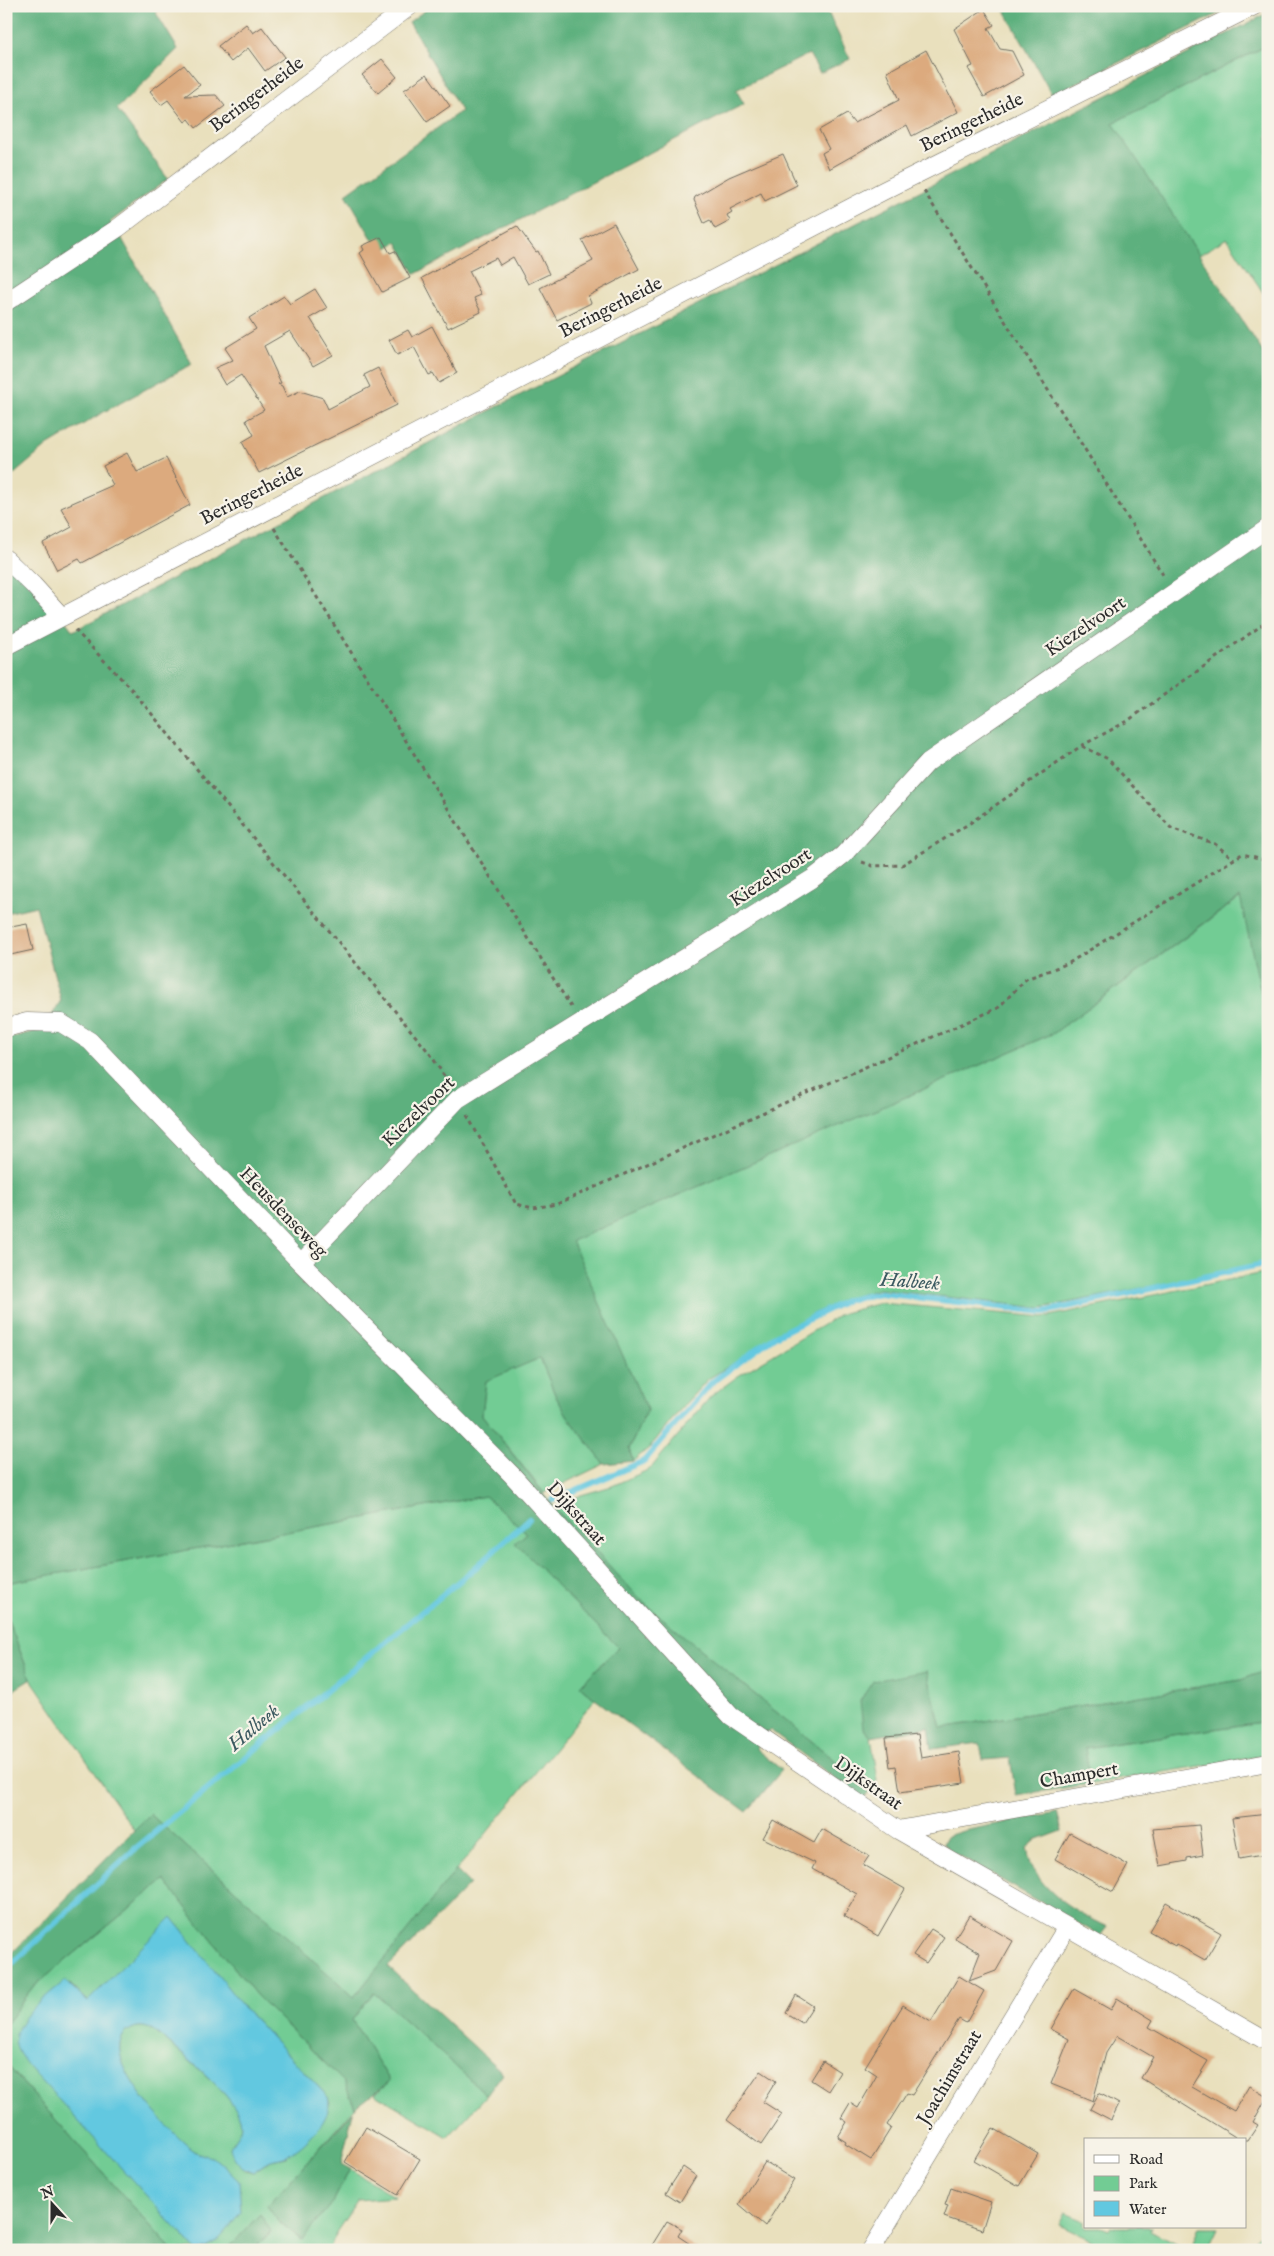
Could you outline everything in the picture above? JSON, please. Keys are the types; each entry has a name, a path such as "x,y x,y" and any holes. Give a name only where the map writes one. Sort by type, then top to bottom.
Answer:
{"street":[{"name":"Beringerheide","path":"6,302 118,228 410,6"},
{"name":"Beringerheide","path":"6,646 914,176 1254,6"},
{"name":"Kiezelvoort","path":"301,1264 458,1099 812,879 843,854 928,762 1268,528"},
{"path":"6,559 62,617"},
{"name":"Heusdenseweg","path":"6,1028 28,1022 61,1023 90,1041 301,1264 512,1476"},
{"name":"Dijkstraat","path":"512,1476 731,1716 898,1830 1066,1928 1268,2042"},
{"name":"Champert","path":"898,1830 1268,1763"},
{"name":"Joachimstraat","path":"871,2250 1066,1928"}],"path":[{"path":"914,176 1174,593"},
{"path":"265,512 580,1023"},
{"path":"62,617 133,691 430,1055 458,1099 516,1204 533,1208 557,1204 998,1008 1026,979 1069,963 1242,854 1268,860"},
{"path":"843,854 873,866 902,865 970,823 1081,746 1126,722 1262,625 1268,624"},
{"path":"1081,746 1108,759 1171,828 1215,844 1234,859"}],"green space":[{"path":"6,6 159,6 156,13 178,49 117,109 168,179 110,222 121,237 192,364 102,413 47,446 6,481"},
{"path":"431,6 825,6 850,59 820,73 809,54 736,90 744,104 415,274 397,242 380,252 346,194 461,111 409,22"},
{"path":"1002,6 1234,6 1052,95"},
{"path":"1268,13 1268,45 1113,123 1268,360 1268,1024 1240,897 1054,1033 572,1241 647,1410 629,1449 633,1461 604,1464 569,1418 556,1397 540,1358 486,1381 482,1415 555,1508 645,1604 854,1776 872,1788 864,1800 770,1730 756,1749 782,1770 747,1812 595,1699 580,1686 618,1647 515,1543 527,1533 485,1496 6,1583 6,1039 44,1029 61,1000 36,906 6,913 6,544 73,631 487,412"},
{"path":"1268,45 1268,300 1227,238 1199,255 1112,123"},
{"path":"1241,897 1268,1024 1268,1263 1041,1308 879,1289 845,1299 813,1314 708,1379 650,1447 633,1461 629,1449 647,1410 571,1241 1054,1033"},
{"path":"1268,1272 1268,1670 1241,1680 941,1728 927,1671 863,1728 871,1737 878,1780 872,1788 854,1776 645,1604 555,1508 581,1495 612,1486 650,1469 711,1396 738,1376 843,1313 880,1303 1044,1317"},
{"path":"540,1358 556,1397 569,1418 604,1464 544,1493 482,1415 486,1380"},
{"path":"485,1496 527,1533 516,1543 618,1647 580,1686 595,1699 354,1997 150,1814 134,1830 31,1679 6,1615 6,1583"},
{"path":"6,1615 31,1679 6,1695"},
{"path":"1268,1670 1268,1721 1085,1748 1091,1784 1016,1795 1010,1758 983,1760 980,1743 932,1749 929,1727 871,1737 863,1728 860,1701 873,1681 927,1671 941,1728 1241,1680"},
{"path":"1268,1721 1268,1755 1091,1784 1084,1748"},
{"path":"1057,1812 1062,1831 1035,1841 1027,1848 1031,1863 1046,1887 1057,1897 1082,1914 1108,1927 1101,1936 952,1852 943,1843 947,1836 963,1831"},
{"path":"150,1814 354,1997 456,1870 470,1884 388,1967 503,2073 487,2095 374,1992 352,2020 390,2081 355,2108 344,2082 257,1996 164,1880 31,1989 6,2025 6,1959"},
{"path":"164,1880 257,1996 344,2082 355,2108 268,2206 278,2221 302,2240 334,2200 350,2169 396,2197 358,2200 335,2234 330,2250 253,2250 271,2232 260,2214 227,2250 205,2250 218,2240 217,2161 196,2152 185,2144 155,2114 141,2095 129,2076 121,2058 120,2042 128,2031 140,2027 153,2030 204,2073 229,2099 237,2111 241,2122 240,2131 232,2143 245,2170 253,2172 271,2160 286,2157 330,2103 328,2097 244,2008 151,1938 88,2001 70,1984 124,2169 196,2250 172,2250 6,2064 6,2025 31,1989"},
{"path":"374,1992 487,2095 448,2137 375,2094 390,2081 352,2020"},
{"path":"6,2064 172,2250 6,2250"},
{"path":"353,2112 341,2164 350,2169 334,2200 302,2240 278,2221 267,2206"},
{"path":"1065,2213 1084,2221 1084,2228 1104,2228 1109,2230 1110,2228 1151,2228 1150,2230 1189,2250 1112,2250 1059,2225"},
{"path":"260,2214 271,2231 253,2250 227,2250"},
{"path":"1199,2228 1218,2228 1208,2248 1209,2250 1190,2250"},
{"path":"1266,2228 1268,2250 1244,2250"}],"water":[{"path":"172,1917 244,2008 328,2097 329,2105 323,2122 310,2138 295,2151 269,2161 253,2172 236,2160 230,2148 240,2131 241,2124 238,2113 230,2100 190,2061 153,2030 140,2027 128,2031 120,2042 121,2058 129,2076 141,2095 156,2114 185,2144 198,2153 214,2158 239,2181 241,2212 222,2237 210,2246 196,2250 28,2066 16,2045 19,2027 32,2009 50,1993 65,1981 88,2001"}],"building":[{"path":"984,9 994,25 988,28 1000,49 1012,51 1024,75 984,97 968,68 973,66 954,29"},
{"path":"246,24 253,33 262,27 285,57 265,71 248,48 231,62 218,46"},
{"path":"926,50 958,112 912,136 907,125 829,169 822,153 829,149 819,130 847,114 854,123 899,100 887,72"},
{"path":"382,59 397,77 378,93 362,75"},
{"path":"184,65 200,85 185,96 216,95 225,106 196,128 189,119 185,122 168,100 161,105 150,91"},
{"path":"427,74 450,106 427,122 404,90"},
{"path":"783,154 797,185 765,201 761,193 730,209 732,212 727,215 730,221 715,229 710,220 704,223 694,200 695,197 729,177"},
{"path":"614,223 639,269 588,296 591,303 557,320 540,288 593,261 582,240"},
{"path":"517,226 536,252 538,251 549,274 528,284 513,257 500,265 496,258 469,271 481,295 474,298 481,312 448,328 422,278"},
{"path":"381,237 390,253 395,251 410,278 382,292 360,253 364,250 362,246"},
{"path":"315,289 327,308 310,318 333,355 313,366 290,331 264,346 281,383 278,384 282,386 287,397 300,391 323,398 328,409 370,387 364,375 378,368 397,405 259,473 242,442 254,435 246,420 264,410 241,375 225,385 215,368 233,360 225,348 256,329 249,318 284,296 290,304"},
{"path":"432,326 457,373 439,383 433,373 429,375 414,347 397,355 389,340 408,330 412,337"},
{"path":"127,453 137,472 166,458 190,505 82,563 79,559 57,570 43,543 72,527 61,508 113,485 103,466"},
{"path":"27,924 33,950 6,956 6,928"},
{"path":"917,1735 921,1758 959,1752 964,1783 900,1792 896,1766 890,1767 886,1738"},
{"path":"1268,1814 1268,1854 1239,1859 1232,1818"},
{"path":"773,1820 814,1843 822,1829 869,1856 863,1865 905,1889 878,1936 844,1916 857,1894 812,1869 815,1863 763,1838"},
{"path":"1199,1825 1203,1855 1187,1858 1187,1861 1160,1866 1153,1829"},
{"path":"1070,1833 1128,1865 1113,1892 1055,1859"},
{"path":"1166,1902 1221,1933 1205,1960 1149,1931"},
{"path":"969,1915 1013,1941 996,1971 969,1981 980,1953 955,1938"},
{"path":"931,1929 944,1937 926,1963 913,1955"},
{"path":"959,1976 984,1991 966,2023 959,2019 912,2095 907,2093 887,2125 891,2128 871,2160 845,2144 846,2142 838,2137 847,2122 841,2118 850,2103 858,2108 877,2075 865,2067 903,2005 931,2022"},
{"path":"1074,1989 1111,2010 1117,1998 1153,2020 1149,2027 1208,2061 1192,2087 1234,2111 1249,2086 1267,2097 1253,2122 1258,2125 1248,2140 1246,2138 1237,2138 1141,2078 1153,2057 1117,2036 1106,2053 1093,2101 1051,2084 1069,2039 1051,2029"},
{"path":"796,1995 813,2006 802,2023 786,2013"},
{"path":"823,2061 840,2072 828,2091 811,2080"},
{"path":"761,2071 776,2081 763,2102 782,2114 761,2145 727,2120"},
{"path":"1099,2093 1119,2104 1111,2120 1090,2109"},
{"path":"366,2127 420,2159 398,2195 345,2162"},
{"path":"993,2128 1038,2154 1019,2186 974,2160"},
{"path":"765,2162 794,2180 765,2226 739,2204"},
{"path":"683,2167 696,2176 680,2202 666,2193"},
{"path":"951,2188 991,2202 982,2230 944,2217 948,2206 945,2205"},
{"path":"667,2221 682,2229 678,2236 699,2250 649,2250"}],"waterway":[{"name":"Halbeek","path":"553,1500 644,1461 712,1382 775,1336 847,1300 880,1293 1044,1312 1268,1263"},
{"name":"Halbeek","path":"6,1969 136,1848 475,1568 529,1519"}]}
